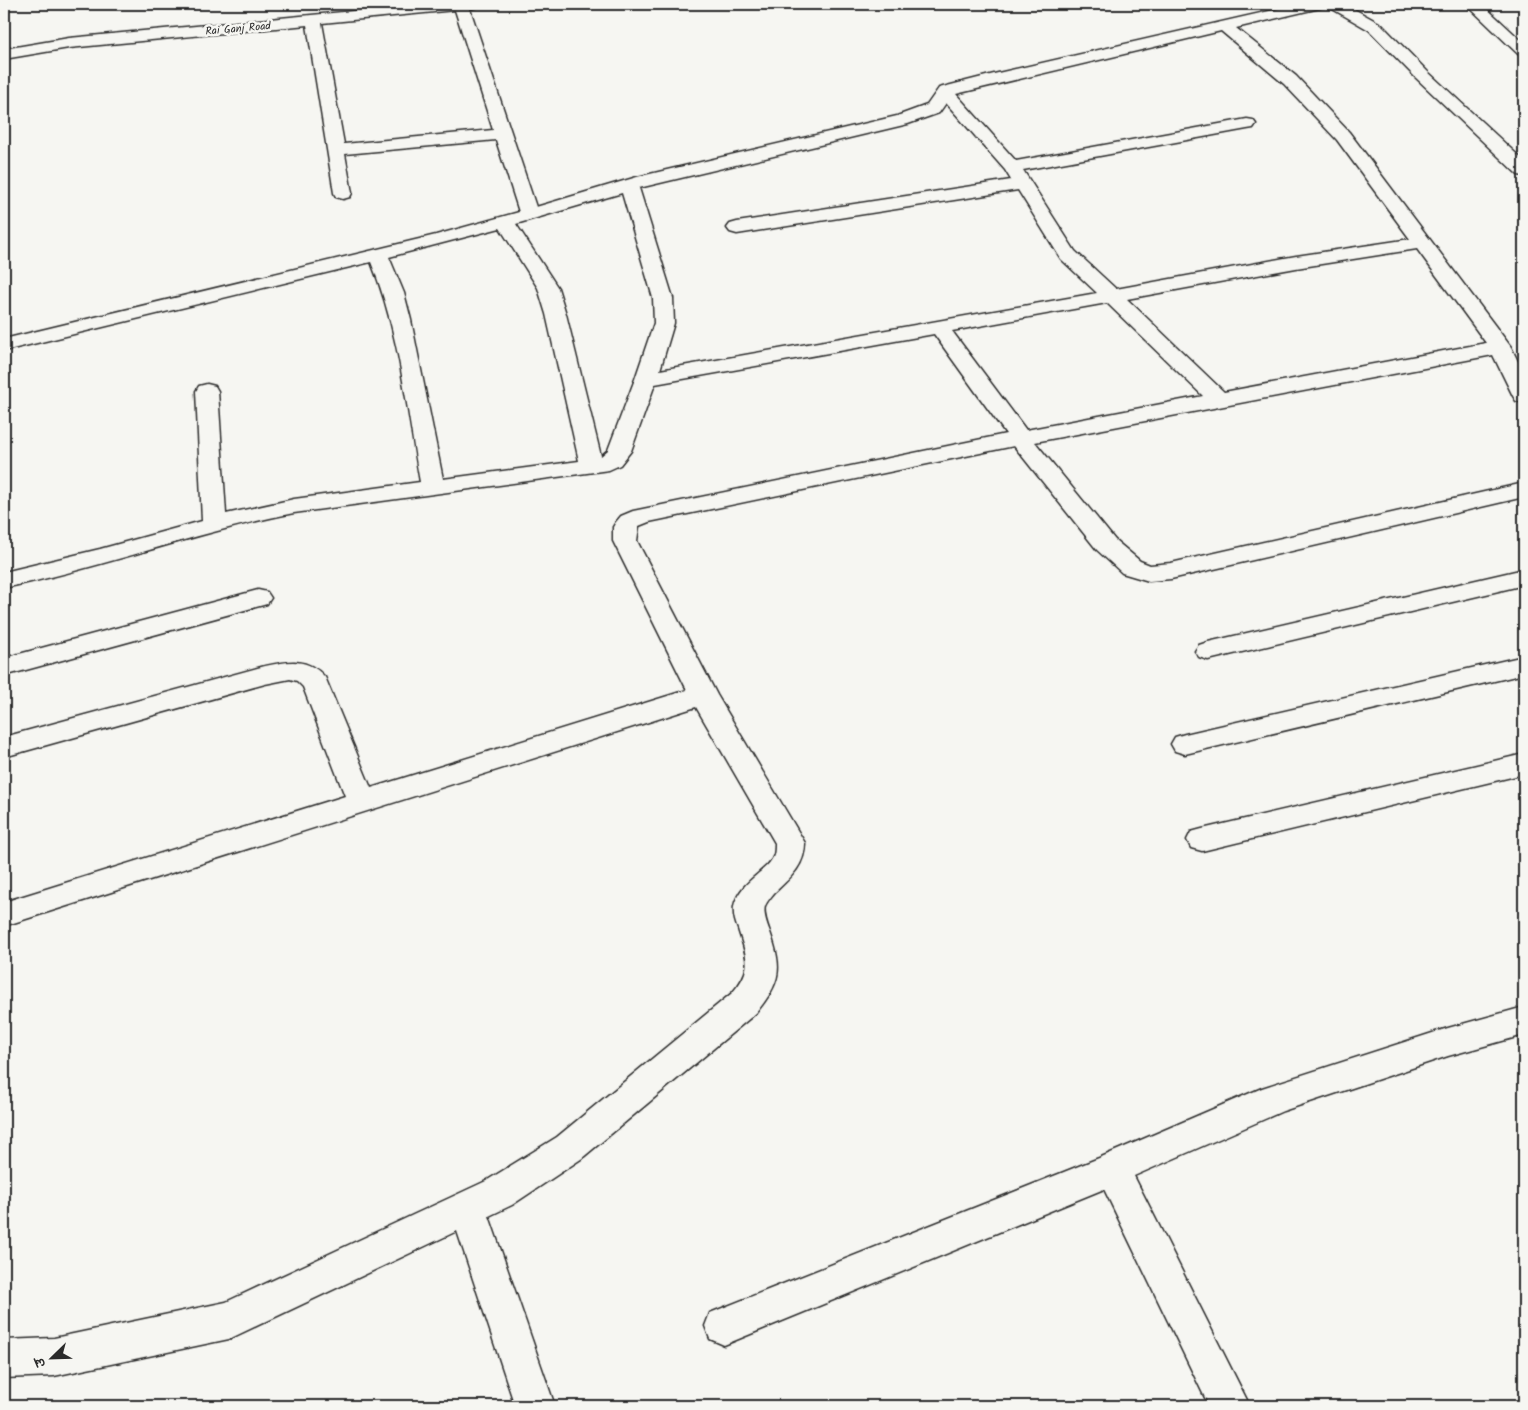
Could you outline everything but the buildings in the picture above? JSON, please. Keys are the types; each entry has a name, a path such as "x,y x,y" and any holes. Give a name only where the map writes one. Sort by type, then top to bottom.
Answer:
{"street":[{"path":"290,22 292,4"},
{"path":"466,4 529,214"},
{"name":"Rai Ganj Road","path":"4,54 69,43 466,4"},
{"path":"4,345 378,254 505,221 629,185 902,120 933,109 945,92 998,78 1319,4"},
{"path":"1334,4 1375,27 1421,74 1524,171"},
{"path":"1473,4 1524,51"},
{"path":"314,20 344,192"},
{"path":"1224,26 1290,80 1343,136 1500,347 1524,396"},
{"path":"945,92 1012,167 1068,255 1219,400"},
{"path":"1012,167 1247,124"},
{"path":"336,150 504,134"},
{"path":"737,228 1023,184"},
{"path":"4,580 294,506 607,463 619,451 646,379 664,323 664,298 629,185"},
{"path":"505,221 548,288 556,314 592,466"},
{"path":"646,379 1296,262 1421,243"},
{"path":"378,254 394,293 401,320 433,487"},
{"path":"940,327 1020,438 1106,545 1131,568 1149,573 1171,571 1524,490"},
{"path":"4,1360 54,1356 229,1320 500,1193 569,1148 744,1004 762,980 762,955 749,918 750,904 760,889 787,863 791,853 790,843 703,694 625,541 625,527 630,521 642,516 743,494 1020,438 1500,347"},
{"path":"207,391 214,525"},
{"path":"1208,651 1524,577"},
{"path":"4,666 258,598"},
{"path":"1185,744 1524,665"},
{"path":"4,747 290,670 306,673 315,684 362,801"},
{"path":"4,914 703,694"},
{"path":"1202,840 1524,764"},
{"path":"724,1326 1112,1169 1274,1099 1439,1045 1524,1021"},
{"path":"1112,1169 1230,1406"},
{"path":"468,1208 535,1406"}]}
